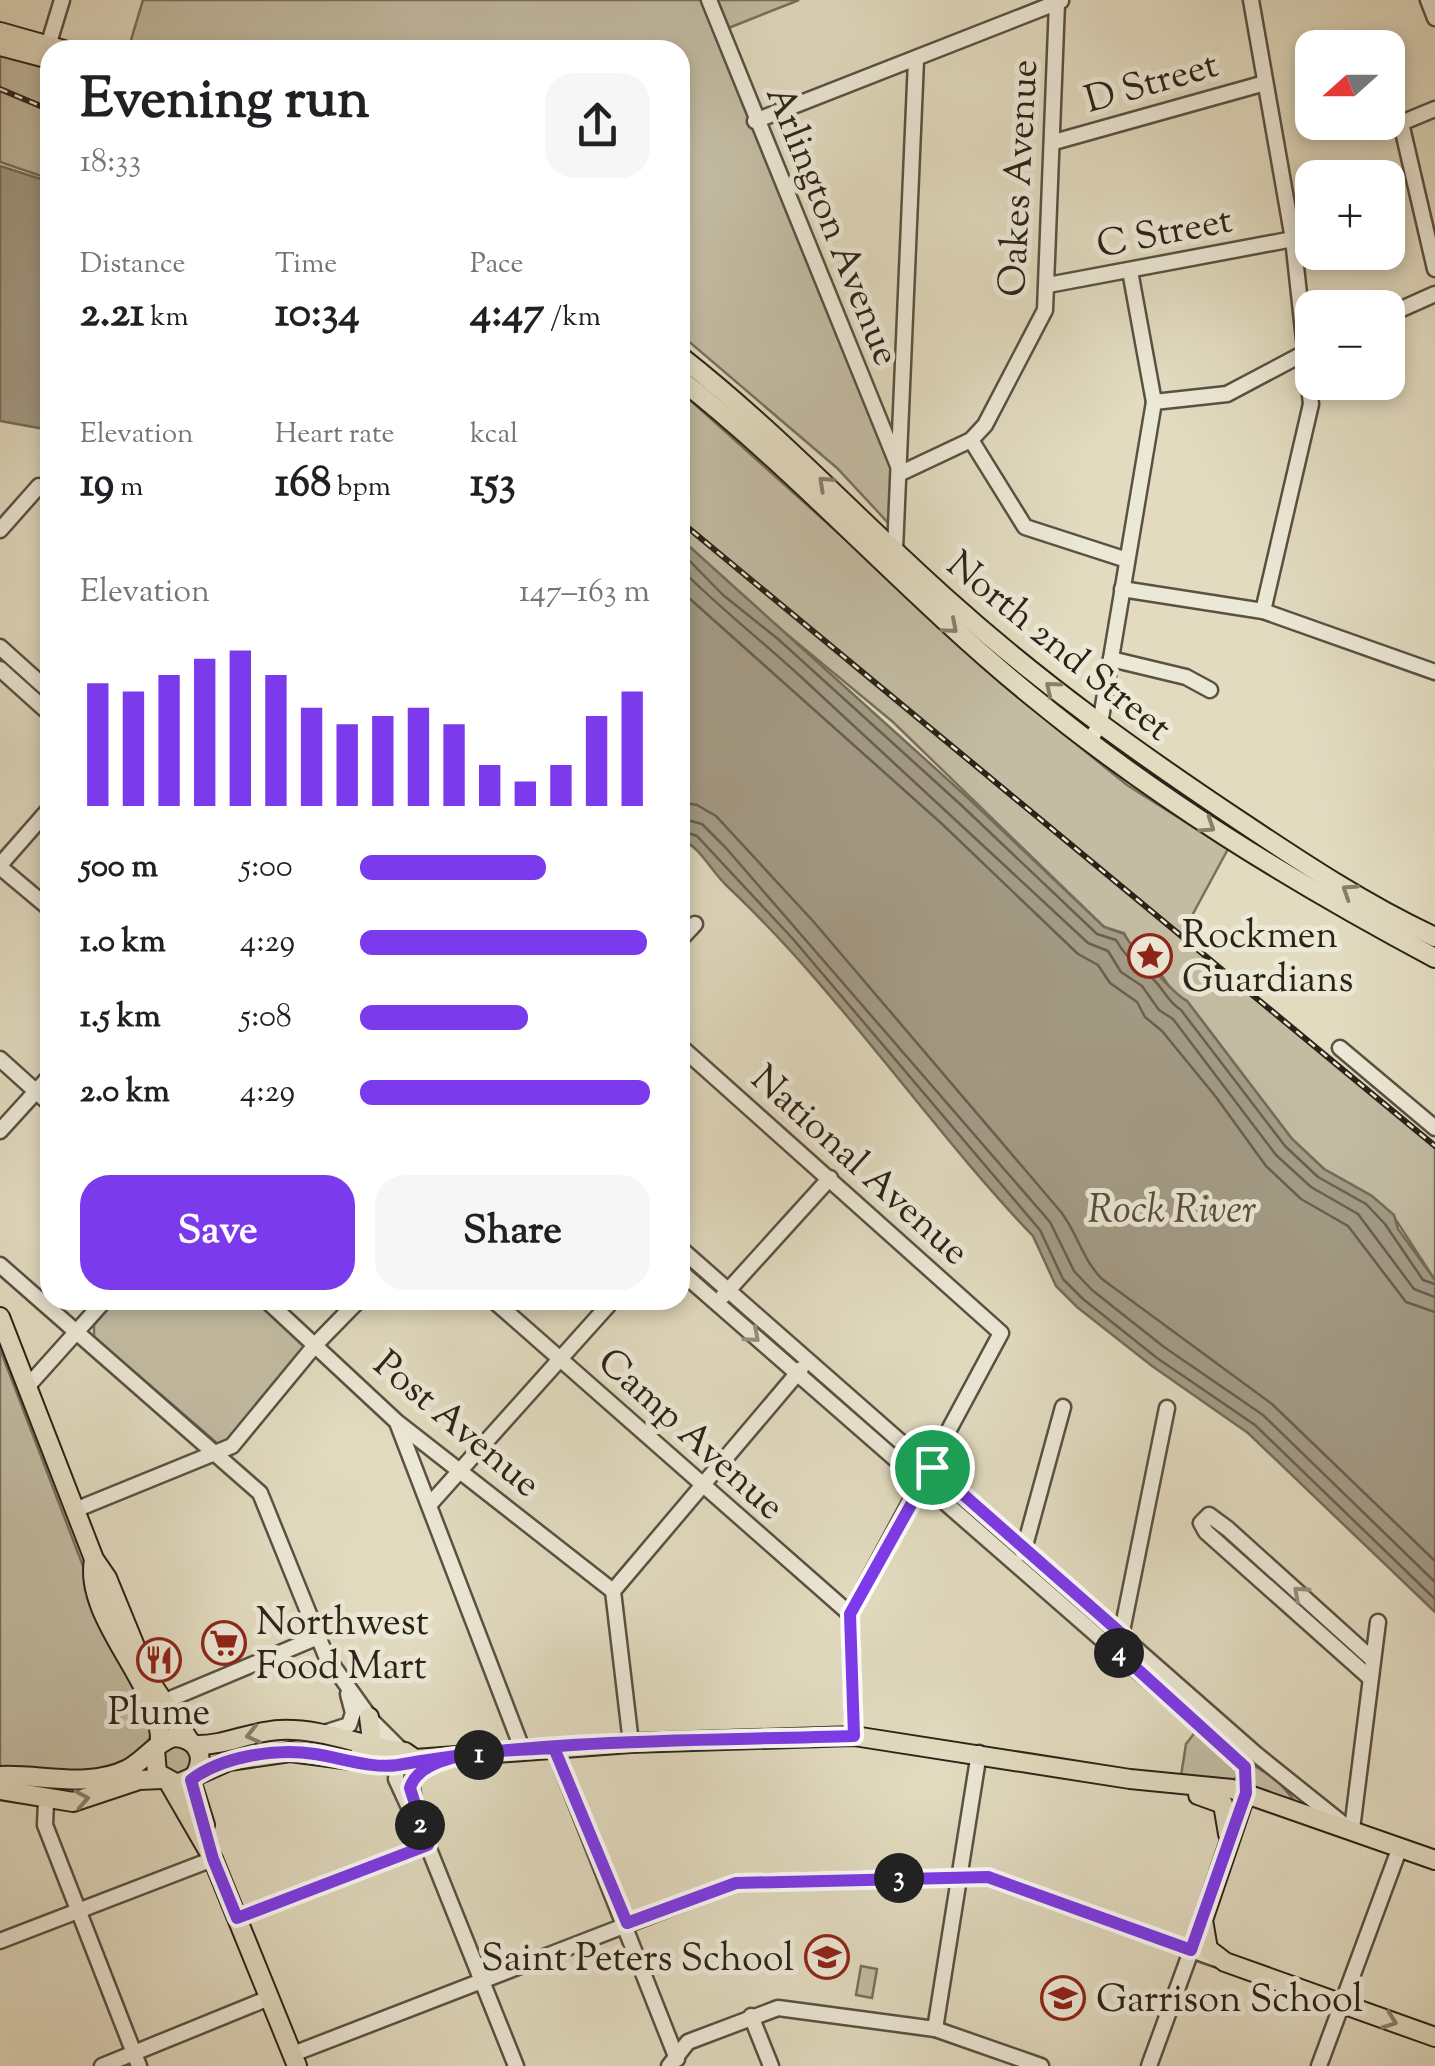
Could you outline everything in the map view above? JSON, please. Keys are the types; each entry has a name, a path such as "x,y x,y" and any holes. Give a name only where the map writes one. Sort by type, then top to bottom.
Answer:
{"main road":[{"path":"0,31 40,46"},
{"path":"0,46 40,50"},
{"name":"North 2nd Street","path":"690,364 742,405 887,556 949,601 1100,724 1385,914 1435,937"},
{"name":"North 2nd Street","path":"690,388 887,556 1089,742 1296,883 1435,958"},
{"path":"0,1317 94,1560 107,1578 141,1665 201,1759 193,1778 213,1859 295,2060"},
{"path":"94,1560 92,1574 117,1642 160,1719 154,1766 213,1859"},
{"path":"368,1716 372,1734 368,1746"},
{"path":"0,1776 91,1779 128,1768 174,1737 192,1742 279,1730 317,1733 406,1759"},
{"path":"311,1753 444,1758 630,1743 854,1736 979,1753 1216,1798 1227,1810 1228,1850"},
{"path":"0,1790 46,1801 90,1799 139,1780 193,1778 256,1756 350,1753 368,1746"},
{"path":"1130,1779 1163,1778 1246,1793 1435,1860"},
{"path":"1246,1793 1203,1920 1198,1947 1226,1962 1435,2037"}],"street":[{"path":"56,40 62,0"},
{"name":"Arlington Avenue","path":"708,0 901,473"},
{"path":"1250,0 1300,290"},
{"path":"1428,0 1435,18"},
{"path":"755,122 1061,1"},
{"name":"Oakes Avenue","path":"971,440 985,426 1045,310 1061,1"},
{"path":"887,556 901,473 916,60"},
{"name":"D Street","path":"1054,142 1265,82"},
{"path":"1435,109 1401,123 1435,269"},
{"name":"C Street","path":"1048,286 1293,239"},
{"path":"1089,742 1100,724 1154,402 1130,271"},
{"path":"1405,308 1435,294"},
{"path":"1154,402 1226,394 1295,357"},
{"path":"1262,610 1311,400"},
{"path":"901,473 971,440 1025,527 1127,560"},
{"path":"0,530 40,493"},
{"path":"1122,589 1262,610 1435,672"},
{"path":"0,648 40,683"},
{"path":"1111,659 1186,676 1210,690"},
{"path":"0,670 40,705"},
{"path":"40,820 0,866 40,900"},
{"path":"690,929 695,924"},
{"path":"1340,1048 1435,1128"},
{"name":"National Avenue","path":"690,1055 1000,1330 1001,1338 932,1467"},
{"path":"0,1060 40,1095"},
{"path":"0,1131 40,1087"},
{"path":"717,1304 830,1178"},
{"path":"690,1257 932,1467 1020,1555 1119,1642 1350,1828"},
{"path":"0,1265 40,1300"},
{"path":"690,1281 922,1482 1020,1555"},
{"path":"51,1310 220,1454 264,1499 318,1637 342,1680 406,1759 400,1792 410,1814 418,1820"},
{"path":"27,1387 97,1310"},
{"name":"Post Avenue","path":"277,1310 396,1422 613,1592"},
{"path":"74,1510 220,1454 242,1436 316,1344 349,1310"},
{"name":"Camp Avenue","path":"504,1310 850,1614"},
{"path":"430,1503 604,1310"},
{"path":"630,1743 613,1592 809,1361"},
{"path":"1020,1555 1062,1408"},
{"path":"1119,1642 1168,1408"},
{"path":"396,1422 523,1751"},
{"path":"854,1736 850,1614 932,1467"},
{"path":"1370,1678 1206,1532 1201,1523 1209,1514 1228,1529 1372,1659"},
{"path":"1350,1828 1378,1622"},
{"path":"163,1702 318,1637"},
{"path":"1119,1642 1245,1767 1246,1793"},
{"path":"317,1733 337,1732 352,1719 342,1680"},
{"path":"554,1748 627,1923 675,2063"},
{"path":"935,2029 979,1753"},
{"path":"1245,1767 1257,1756"},
{"path":"444,1758 423,1768 411,1782 418,1820 516,2066"},
{"path":"46,1801 45,1825 136,2060"},
{"path":"237,1918 428,1845"},
{"path":"1318,2066 1400,1847"},
{"path":"0,1941 213,1859"},
{"path":"295,2060 627,1923 736,1883 988,1877 1198,1947 1149,2066"},
{"path":"102,2066 136,2060 269,1998"},
{"path":"675,2063 688,2042 778,2008 935,2029 1041,2066"},
{"path":"751,2016 771,2066"}],"shaded area":[{"path":"143,0 799,0 721,31 901,473 892,527 837,468 690,343 690,40 131,40"},
{"path":"0,53 40,63 40,176 0,162"},
{"path":"690,400 1050,723 1127,785 1228,849 1181,936 1435,1146 1435,1280 1396,1220 1372,1196 1324,1169 1292,1139 1187,1001 1175,995 1158,970 1136,955 1124,933 1104,927 893,722 730,587 690,548"},
{"path":"834,1136 861,1158 851,1170 824,1148"},
{"path":"107,1310 268,1310 308,1346 228,1441 218,1444 94,1337 94,1325"},
{"path":"0,1349 101,1613 154,1723 146,1744 132,1758 113,1767 67,1773 0,1770"},
{"path":"812,1372 921,1468 920,1470 808,1375"},
{"path":"1196,1731 1239,1770 1234,1781 1181,1776 1186,1744"},
{"path":"177,1743 194,1755 188,1775 166,1775 162,1752"},
{"path":"1253,1765 1276,1779 1294,1800 1254,1789"},
{"path":"861,1966 877,1969 872,1998 856,1995"}],"water":[{"path":"0,166 40,179 40,428 0,421"},
{"name":"Rock River","path":"690,547 967,797 1104,927 1124,934 1187,1001 1292,1139 1324,1169 1372,1196 1394,1215 1398,1229 1435,1280 1435,1612 1248,1433 1152,1366 1056,1286 1033,1236 807,970 690,845"}],"railway":[{"path":"0,89 40,106"},
{"path":"690,529 1435,1146"}],"place":[{"name":"Rockmen Guardians","path":"1150,956"},
{"name":"Northwest Food Mart","path":"224,1643"},
{"name":"Plume","path":"159,1660"},
{"name":"Saint Peters School","path":"827,1957"},
{"name":"Garrison School","path":"1063,1998"}],"route":[{"path":"932,1467 850,1614 854,1736 630,1743 554,1748 523,1751 464,1757 415,1759 397,1765 290,1752 229,1761 191,1780 212,1842 213,1859 237,1918 428,1845 410,1788 418,1772 437,1760 554,1748 627,1923 736,1883 988,1877 1191,1950 1246,1793 1245,1767 1114,1648 1124,1636 932,1467"}]}
